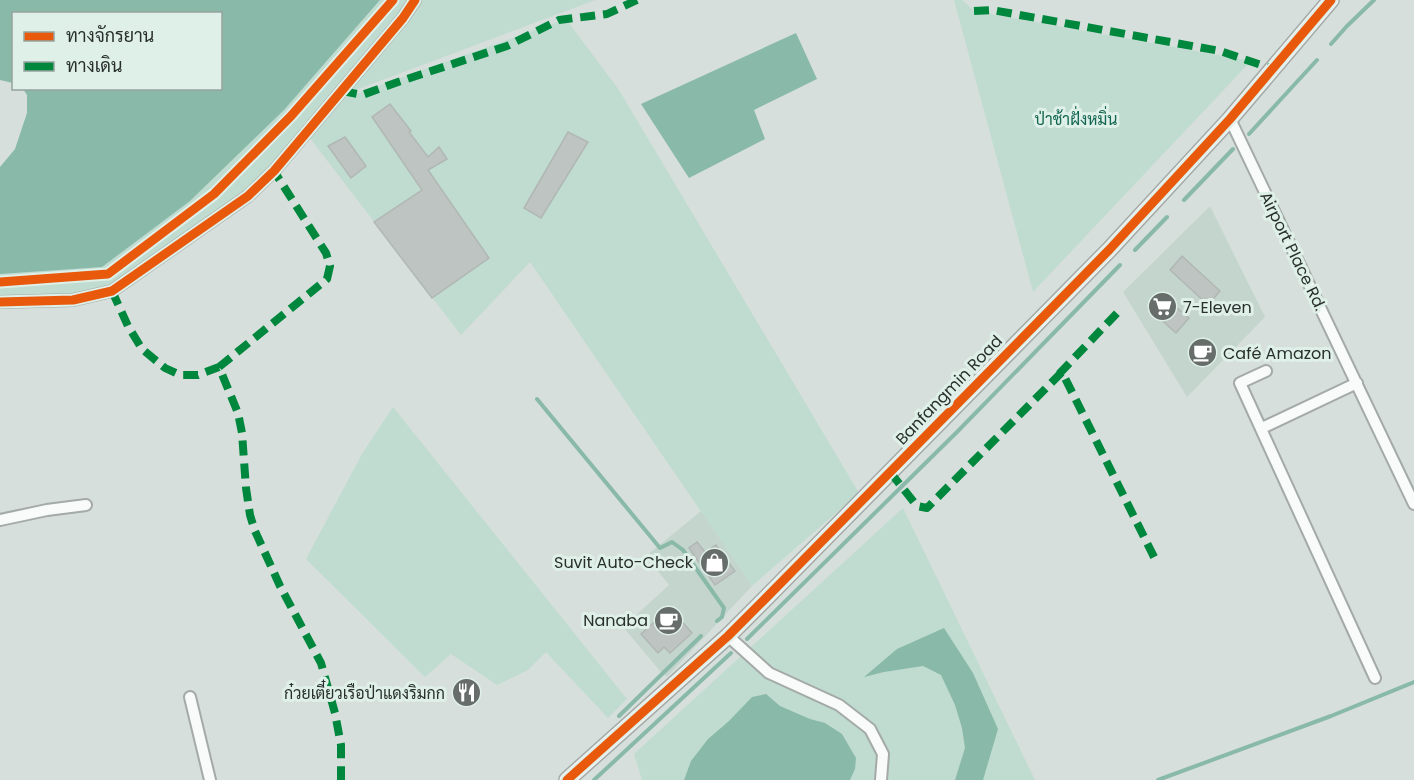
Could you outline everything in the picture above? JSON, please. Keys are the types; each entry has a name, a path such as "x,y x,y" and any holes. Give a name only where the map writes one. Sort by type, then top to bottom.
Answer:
{"street":[{"path":"0,302 73,300 112,291 248,196 274,171 404,18 416,0"},
{"name":"Banfangmin Road","path":"567,780 763,602 1109,250 1230,119 1331,0"},
{"name":"Airport Place Rd.","path":"1230,119 1414,504"},
{"path":"1266,371 1240,383 1375,678"},
{"path":"1262,428 1357,383"},
{"path":"0,520 47,510 86,506"},
{"path":"728,636 769,673 839,705 870,729 883,754 881,780"},
{"path":"190,697 210,780"}],"shaded area":[{"path":"0,0 380,0 284,110 190,201 102,267 0,274 0,167 15,149 27,113 27,95 24,90 222,90 222,12 12,12 12,83 0,80"},
{"path":"796,33 817,79 754,110 765,139 689,178 641,104"},
{"path":"1210,206 1265,317 1187,397 1123,292"},
{"path":"701,511 752,586 667,677 623,627 669,585 646,556"},
{"path":"944,628 973,673 998,729 983,780 955,780 965,748 955,705 941,675 923,666 864,677 897,649"},
{"path":"766,694 780,706 825,723 842,734 856,758 855,769 850,780 684,780 691,761 708,739 752,697"}],"green space":[{"path":"380,0 595,0 337,97 333,102 566,19 619,90 859,493 752,586 530,262 461,335 306,133 248,196 112,291 73,300 0,302 0,274 102,266 190,201 284,110"},
{"name":"ป่าช้าฝั่งหมิ่น","path":"954,0 962,0 974,11 1251,61 1033,292"},
{"path":"393,407 627,699 608,718 546,652 528,670 497,685 451,654 425,677 306,559 362,454"},
{"path":"903,508 1035,780 642,780 634,754"}],"building":[{"path":"390,104 428,157 439,147 447,159 428,170 489,258 432,298 374,222 422,190 372,117"},
{"path":"568,132 588,142 541,218 524,208"},
{"path":"345,137 366,166 351,178 328,146"},
{"path":"1182,256 1220,291 1208,305 1170,270"},
{"path":"1160,293 1189,318 1176,333 1148,308"},
{"name":"Suvit Auto-Check","path":"697,542 705,552 716,545 735,571 715,585 689,548"},
{"name":"Nanaba","path":"670,608 692,633 670,653 664,647 658,653 641,634"}],"waterway":[{"path":"1331,44 1374,0"},
{"path":"1249,134 1317,60"},
{"path":"1184,200 1233,149"},
{"path":"1135,250 1167,217"},
{"path":"747,639 957,432 1120,265"},
{"path":"537,399 660,548 672,542 683,550 724,608 722,617 717,621"},
{"path":"619,716 701,636"},
{"path":"594,780 731,653"},
{"path":"1158,780 1331,716 1414,682"}],"marked path":[{"path":"342,91 362,95 507,46 559,20 607,14 637,0"},
{"path":"974,11 992,10 1220,51 1273,69"},
{"path":"219,367 327,279 330,266 326,253 274,171"},
{"path":"112,291 128,326 142,349 165,368 180,375 198,375 219,367 238,413 242,433 246,488 255,531 280,586 321,663 341,745 341,780"},
{"path":"1059,374 1118,312"},
{"path":"890,472 917,506 927,508 1062,372 1157,563"}],"cycle path":[{"path":"0,282 108,274 214,194 291,116 393,0"},
{"path":"0,302 73,300 112,291 248,196 274,171 403,18 415,0"},
{"path":"567,780 728,636 1109,250 1230,119 1331,0"}],"place":[{"name":"7-Eleven","path":"1162,307"},
{"name":"Café Amazon","path":"1202,353"},
{"name":"Suvit Auto-Check","path":"714,562"},
{"name":"Nanaba","path":"669,620"},
{"name":"ก๋วยเตี๋ยวเรือป่าแดงริมกก","path":"466,693"}]}
